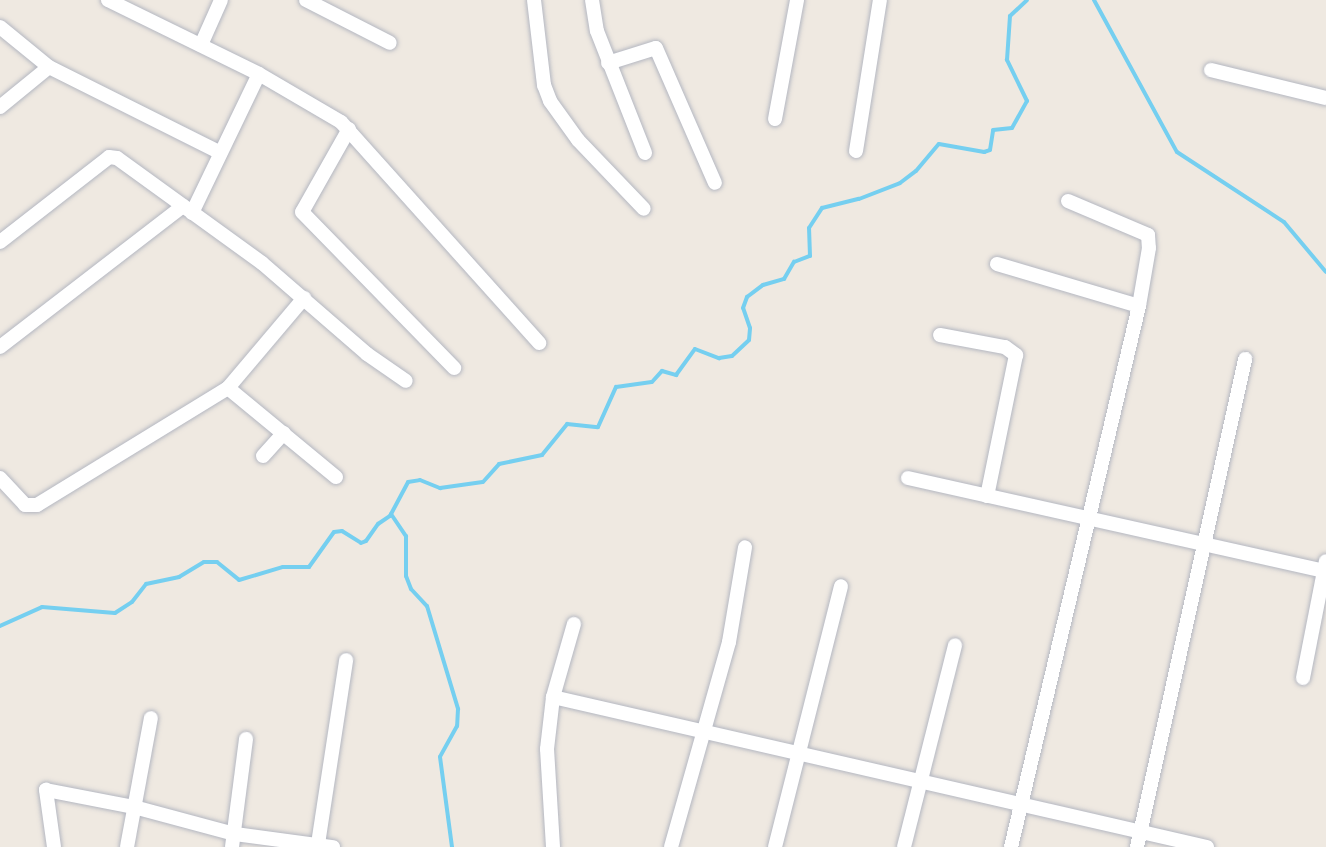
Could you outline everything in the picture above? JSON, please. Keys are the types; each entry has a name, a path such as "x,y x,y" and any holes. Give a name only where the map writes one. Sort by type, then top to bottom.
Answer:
{"street":[{"path":"108,0 259,74 349,129 539,343"},
{"path":"201,45 221,0"},
{"path":"306,0 390,43"},
{"path":"534,0 544,85 550,101 578,140 644,209"},
{"path":"592,0 597,31 608,63 645,153"},
{"path":"775,119 797,0"},
{"path":"856,151 880,0"},
{"path":"0,27 49,67 219,152"},
{"path":"608,63 656,48 716,183"},
{"path":"0,107 49,67"},
{"path":"1211,70 1326,98"},
{"path":"0,347 187,209 259,74"},
{"path":"349,129 302,212 454,368"},
{"path":"0,242 110,157 117,158 304,298 368,354 406,381"},
{"path":"1011,847 1138,306 1149,248 1148,235 1068,201"},
{"path":"997,264 1138,306"},
{"path":"0,478 25,505 37,505 228,388 304,298"},
{"path":"940,335 1005,347 1016,355 987,496"},
{"path":"1137,847 1245,359"},
{"path":"228,388 336,477"},
{"path":"263,456 284,433"},
{"path":"908,478 1204,545 1325,566 1303,678"},
{"path":"671,847 735,614 745,547"},
{"path":"775,847 841,586"},
{"path":"553,847 547,749 553,697 574,624"},
{"path":"904,847 955,645"},
{"path":"318,844 346,660"},
{"path":"553,697 1207,847"},
{"path":"127,847 151,718"},
{"path":"233,841 246,739"},
{"path":"54,847 46,790 134,807 233,841 318,844 333,847"}],"waterway":[{"path":"0,626 42,607 115,613 132,602 146,584 179,577 204,562 217,562 239,580 283,567 309,567 334,532 342,531 361,543 366,541 378,524 390,516 408,482 420,480 440,488 483,482 499,464 542,455 567,424 598,427 616,387 652,382 662,371 676,375 695,349 719,358 732,356 749,340 750,328 743,308 747,297 763,285 784,279 794,262 810,256 809,228 822,208 859,199 900,183 916,171 939,144 984,152 990,150 993,130 1012,128 1027,101 1007,60 1010,16 1027,0"},
{"path":"1094,0 1177,152 1284,222 1326,272"},
{"path":"391,514 406,536 406,576 411,589 427,606 458,709 457,726 440,757 452,847"}]}
